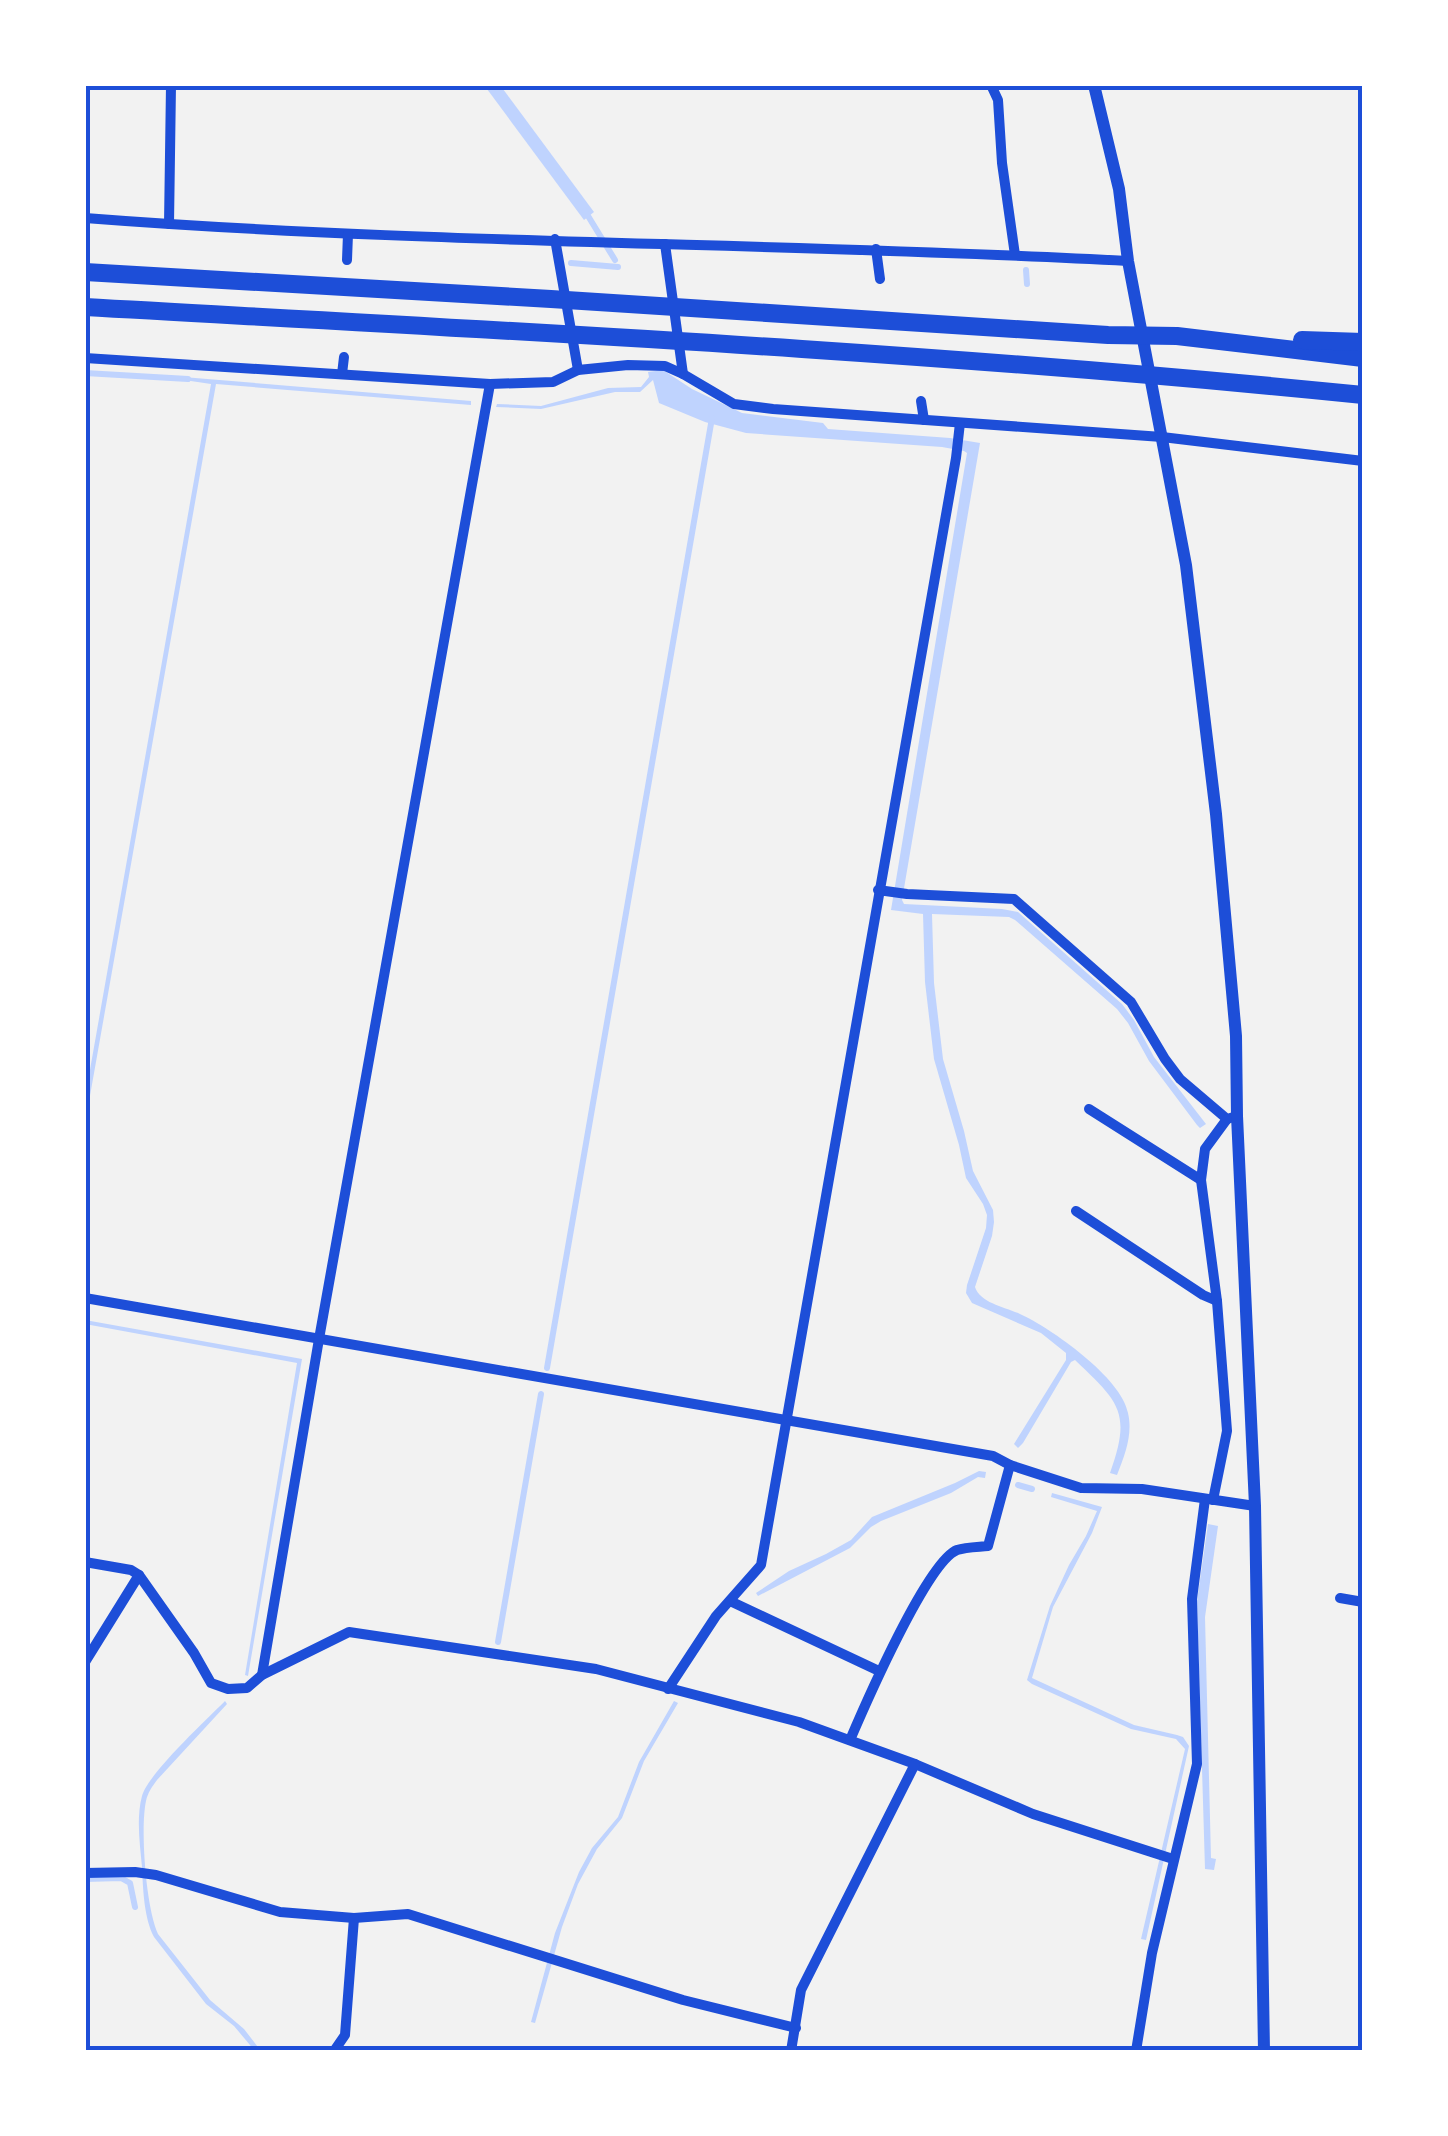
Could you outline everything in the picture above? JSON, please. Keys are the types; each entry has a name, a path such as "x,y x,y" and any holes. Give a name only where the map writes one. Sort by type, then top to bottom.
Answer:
{"highway":[{"path":"85,272 1108,335 1363,342"},
{"path":"85,307 794,348 1363,395"},
{"path":"1177,336 1363,358"}],"street":[{"path":"169,224 171,85"},
{"path":"991,85 998,100 1014,255"},
{"path":"1094,85 1119,189 1128,261 1186,564 1216,814 1236,1036 1232,1118 1255,1506 1264,2051"},
{"path":"85,218 348,234 1128,261"},
{"path":"347,260 348,234"},
{"path":"555,239 578,370"},
{"path":"665,244 684,374"},
{"path":"876,250 880,278"},
{"path":"342,374 344,357"},
{"path":"85,358 490,384 552,382 578,370 665,366 734,404 1162,436 1363,461"},
{"path":"262,1675 490,384"},
{"path":"921,401 924,420"},
{"path":"668,1690 716,1616 761,1565 882,890 960,422"},
{"path":"882,890 1014,899 1131,1002 1180,1079 1232,1118"},
{"path":"1088,1109 1201,1180"},
{"path":"1136,2051 1152,1954 1197,1764 1192,1599 1209,1499 1228,1431 1218,1301 1201,1180 1204,1148 1232,1118"},
{"path":"1076,1211 1218,1301"},
{"path":"85,1298 994,1456 1010,1466 1081,1488 1142,1490 1255,1506"},
{"path":"850,1740 879,1672 936,1570 956,1550 988,1546 1010,1466"},
{"path":"85,1562 132,1570 139,1575 211,1683 228,1688 247,1688 262,1675 349,1632 596,1669 799,1722 1033,1814 1173,1860"},
{"path":"85,1662 139,1575"},
{"path":"1340,1598 1363,1602"},
{"path":"730,1601 879,1672"},
{"path":"791,2051 801,1990 914,1764"},
{"path":"85,1873 156,1875 280,1912 354,1918 408,1914 683,2000 796,2028"},
{"path":"334,2051 344,2035 354,1918"}],"water":[{"path":"484,85 500,85 594,212 584,220"},
{"path":"663,370 742,413 823,423 828,429 980,443 902,900 904,904 1018,912 1122,1004 1154,1057 1206,1124 1200,1128 1197,1125 1149,1061 1117,1009 1015,920 932,914 934,983 943,1059 973,1171 993,1210 992,1236 975,1287 987,1301 1020,1314 1066,1342 1113,1385 1123,1399 1130,1429 1117,1475 1110,1473 1120,1436 1117,1409 1075,1360 1023,1443 1018,1448 1014,1444 1066,1360 1066,1353 1041,1333 972,1303 966,1293 987,1215 966,1178 934,1059 925,982 923,914 891,910 967,453 942,447 746,433 659,403 653,380 640,392 615,392 541,409 496,407 541,406 608,388 641,387 649,377 648,372"},
{"path":"183,377 471,401 471,405 216,384 85,1124 85,1098 211,384"},
{"path":"85,1320 302,1359 248,1676 245,1675 297,1363 85,1324"},
{"path":"979,1471 986,1472 985,1478 978,1477 951,1493 881,1521 850,1548 758,1596 756,1593 789,1571 851,1540 872,1517"},
{"path":"1052,1493 1102,1507 1053,1607 1032,1678 1134,1725 1183,1737 1189,1746 1146,1940 1141,1939 1185,1749 1176,1739 1131,1729 1027,1680 1050,1606 1097,1511 1051,1497"},
{"path":"1208,1524 1218,1526 1205,1617 1214,1870 1205,1869 1197,1601"},
{"path":"225,1701 227,1704 149,1792 144,1814 145,1868 158,1934 210,2000 244,2029 261,2051 255,2051 234,2026 206,2004 154,1937 144,1894 139,1822 142,1796 166,1761"},
{"path":"674,1701 678,1703 644,1761 622,1818 597,1849 578,1884 535,2023 531,2022 555,1933 579,1872 592,1848 618,1817 639,1762"}],"waterway":[{"path":"585,211 615,260"},
{"path":"571,263 618,267"},
{"path":"1026,270 1027,284"},
{"path":"85,373 188,379"},
{"path":"547,1368 712,418"},
{"path":"498,1642 541,1394"},
{"path":"1018,1485 1032,1489"},
{"path":"85,1879 121,1878 130,1883 135,1907"}]}
